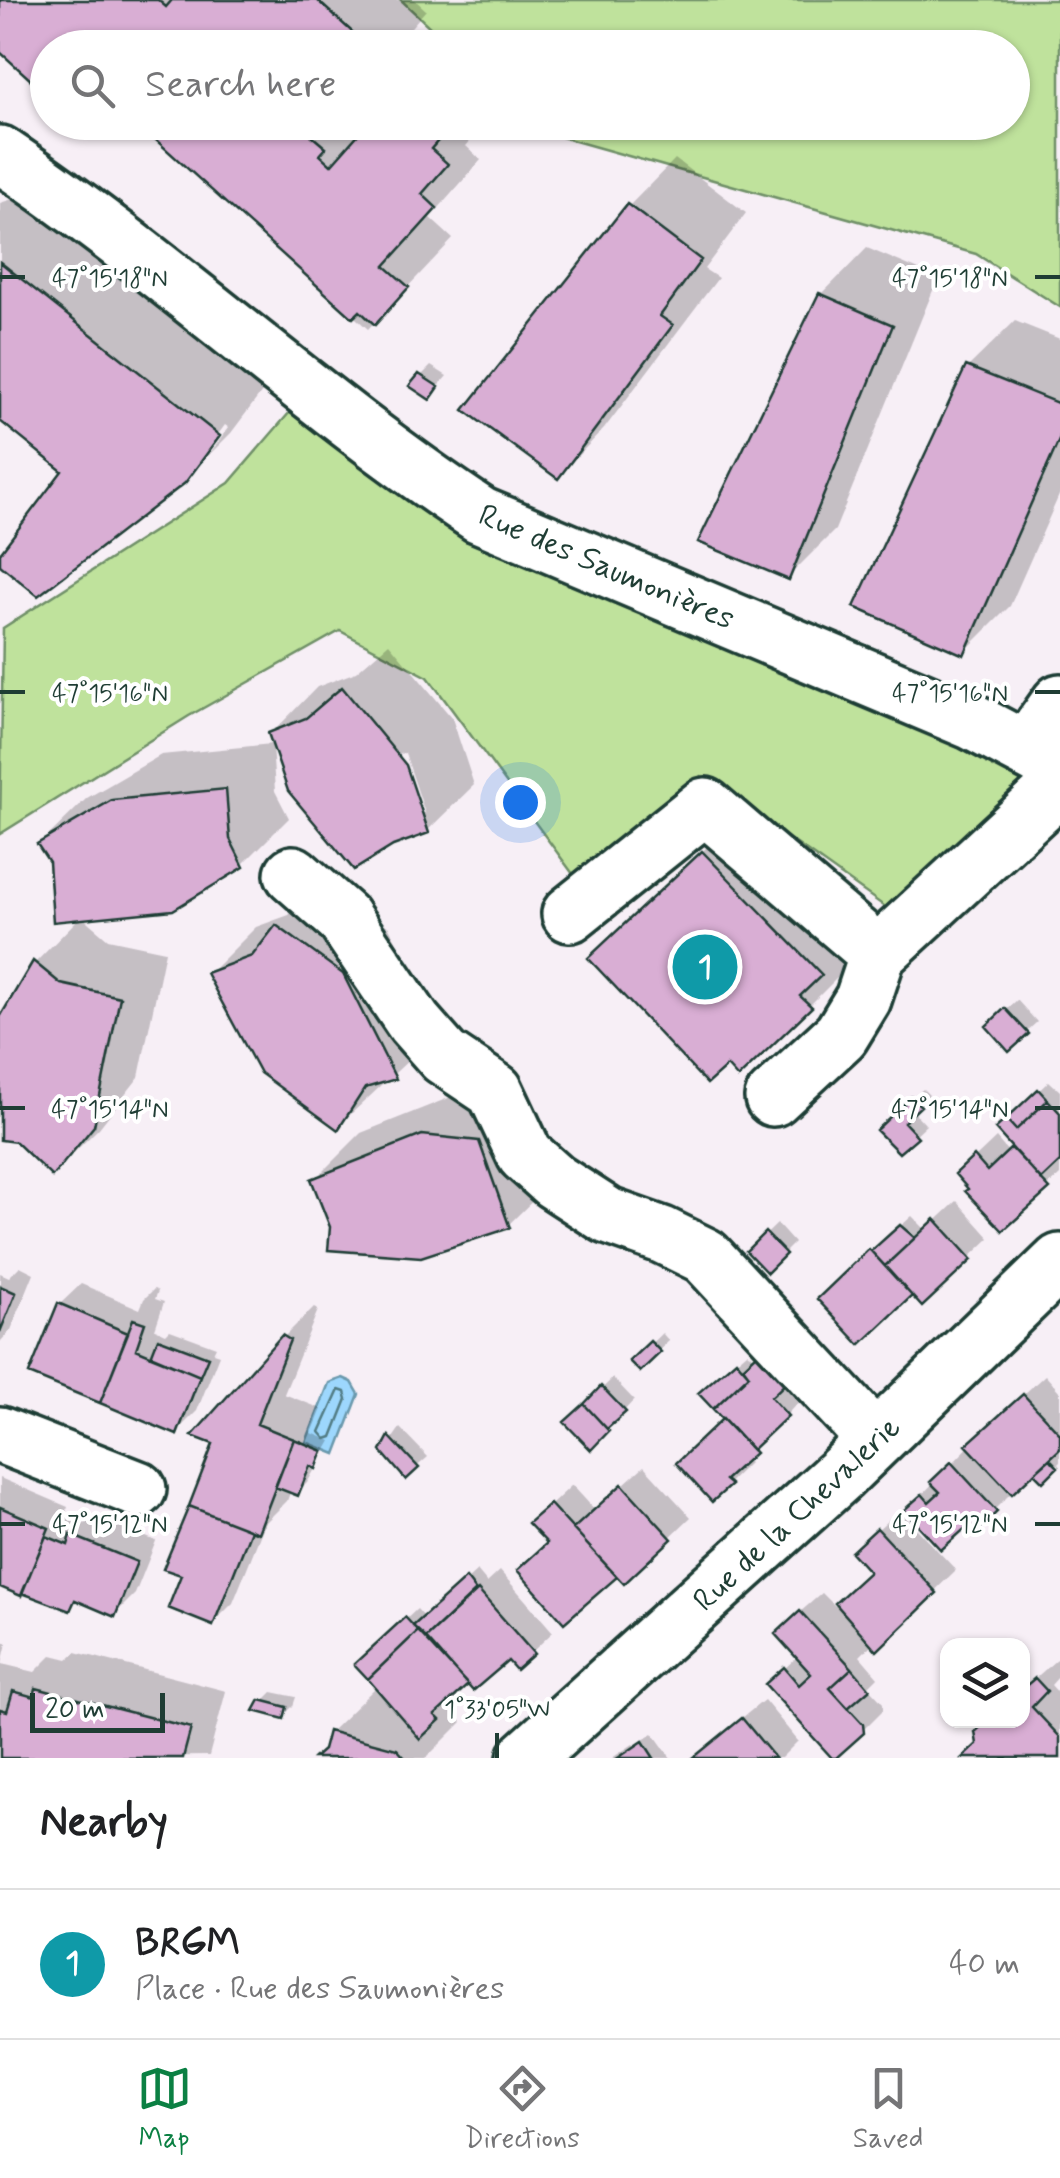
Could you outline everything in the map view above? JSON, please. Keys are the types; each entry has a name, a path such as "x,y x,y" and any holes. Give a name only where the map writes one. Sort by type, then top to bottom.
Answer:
{"street":[{"name":"Rue des Saumonières","path":"0,154 70,200 406,466 480,516 944,710 1049,769"},
{"path":"773,1098 841,1035 863,999 878,954 1049,769 1060,702"},
{"path":"570,914 705,806 878,954"},
{"path":"293,874 342,918 414,1023 444,1057 495,1092 525,1155 554,1181 608,1216 662,1235 705,1256 876,1440"},
{"name":"Rue de la Chevalerie","path":"526,1758 876,1440 1060,1262"},
{"path":"0,1435 138,1489"}],"green space":[{"path":"401,0 1060,0 1060,307 976,254 572,140 1030,140 1030,30 433,30"},
{"path":"296,405 1031,777 891,911 701,776 573,874 428,677 340,631 189,716 0,834 3,628 229,483"}],"water":[{"path":"343,1378 352,1382 359,1394 336,1454 306,1442 329,1383"}],"building":[{"path":"0,0 158,0 166,7 172,0 317,0 350,30 30,30 30,79 0,52"},
{"path":"156,140 317,140 326,148 320,155 331,165 353,140 439,140 431,149 448,164 422,194 437,208 385,266 409,287 375,325 360,311 353,318"},
{"path":"627,204 701,260 660,316 673,325 558,479 464,410"},
{"path":"0,262 220,436 185,483 38,596 0,565 0,553 62,471 0,421"},
{"path":"819,293 893,325 789,580 698,542"},
{"path":"966,366 1060,404 1060,438 964,655 854,607"},
{"path":"419,374 439,387 430,400 409,386"},
{"path":"342,687 406,765 429,833 393,846 354,870 288,791 268,733 306,718"},
{"path":"226,789 230,839 244,867 173,910 53,922 49,862 37,844 112,800"},
{"path":"702,851 822,975 800,996 812,1007 738,1078 727,1066 707,1084 588,958"},
{"path":"276,925 343,974 396,1079 365,1088 338,1130 260,1073 206,973 252,956"},
{"path":"33,961 61,984 120,997 94,1126 52,1177 16,1142 0,1140 0,1017"},
{"path":"1005,1008 1029,1034 1009,1052 986,1026"},
{"path":"1038,1089 1048,1100 1016,1130 1006,1119"},
{"path":"911,1097 921,1106 904,1122 918,1137 899,1153 876,1130"},
{"path":"1048,1100 1060,1113 1060,1162 1041,1180 995,1129 1006,1119 1016,1130"},
{"path":"422,1135 479,1141 510,1228 421,1257 328,1250 330,1227 311,1179"},
{"path":"1011,1148 1050,1189 1003,1231 965,1191 968,1189 955,1174 974,1156 987,1171"},
{"path":"935,1219 972,1260 922,1307 885,1266"},
{"path":"900,1225 915,1238 885,1266 871,1251"},
{"path":"765,1232 786,1254 767,1273 746,1251"},
{"path":"869,1249 912,1296 860,1345 817,1299"},
{"path":"0,1286 16,1293 0,1332"},
{"path":"58,1303 128,1333 100,1403 29,1374"},
{"path":"133,1319 145,1323 136,1349 200,1376 177,1435 100,1403"},
{"path":"282,1335 290,1340 257,1424 294,1439 258,1533 189,1506 213,1444 192,1436"},
{"path":"158,1338 208,1357 200,1376 151,1356"},
{"path":"650,1341 661,1352 640,1372 629,1361"},
{"path":"758,1353 786,1383 771,1397 788,1416 752,1450 713,1409 749,1375 743,1367"},
{"path":"736,1360 749,1375 713,1409 698,1393"},
{"path":"601,1386 626,1412 607,1429 584,1404"},
{"path":"1023,1394 1060,1434 1060,1449 1012,1494 966,1445"},
{"path":"584,1404 609,1431 591,1450 564,1422"},
{"path":"723,1418 755,1453 725,1480 731,1485 712,1502 676,1463"},
{"path":"389,1436 419,1468 406,1480 381,1451"},
{"path":"294,1439 323,1451 316,1469 310,1466 298,1496 275,1487"},
{"path":"1050,1459 1058,1467 1043,1482 1034,1473"},
{"path":"951,1462 997,1512 976,1532 970,1524 941,1550 904,1510 922,1494 929,1502 940,1492 930,1482"},
{"path":"622,1484 672,1539 624,1584 573,1529"},
{"path":"550,1504 617,1577 564,1623 517,1570 547,1543 528,1523"},
{"path":"189,1506 251,1530 213,1626 168,1608 181,1575 163,1569"},
{"path":"0,1507 49,1528 21,1596 0,1587"},
{"path":"877,1528 937,1593 877,1651 835,1603 869,1572 851,1552"},
{"path":"71,1535 137,1562 115,1617 75,1600 70,1611 22,1593 46,1536 68,1545"},
{"path":"466,1578 476,1591 426,1638 413,1626"},
{"path":"478,1590 534,1654 516,1670 508,1661 473,1691 426,1638"},
{"path":"800,1611 852,1668 830,1688 863,1724 864,1733 836,1758 765,1684 784,1667 799,1685 811,1674 775,1634"},
{"path":"405,1617 418,1631 368,1679 354,1664"},
{"path":"418,1631 468,1685 435,1715 440,1720 420,1739 368,1679"},
{"path":"852,1668 870,1689 848,1708 830,1688"},
{"path":"1035,1678 1047,1691 1032,1707 1060,1737 1060,1758 962,1758 977,1744 975,1732 979,1728 1030,1728 1030,1682"},
{"path":"36,1688 191,1728 183,1758 0,1758 0,1709 7,1711 13,1691 34,1697"},
{"path":"260,1700 287,1707 284,1719 254,1711"},
{"path":"742,1718 775,1758 693,1758"},
{"path":"328,1731 397,1749 405,1758 314,1758 323,1750"},
{"path":"643,1741 654,1758 618,1758"}],"place":[{"name":"BRGM","path":"705,967"}]}
